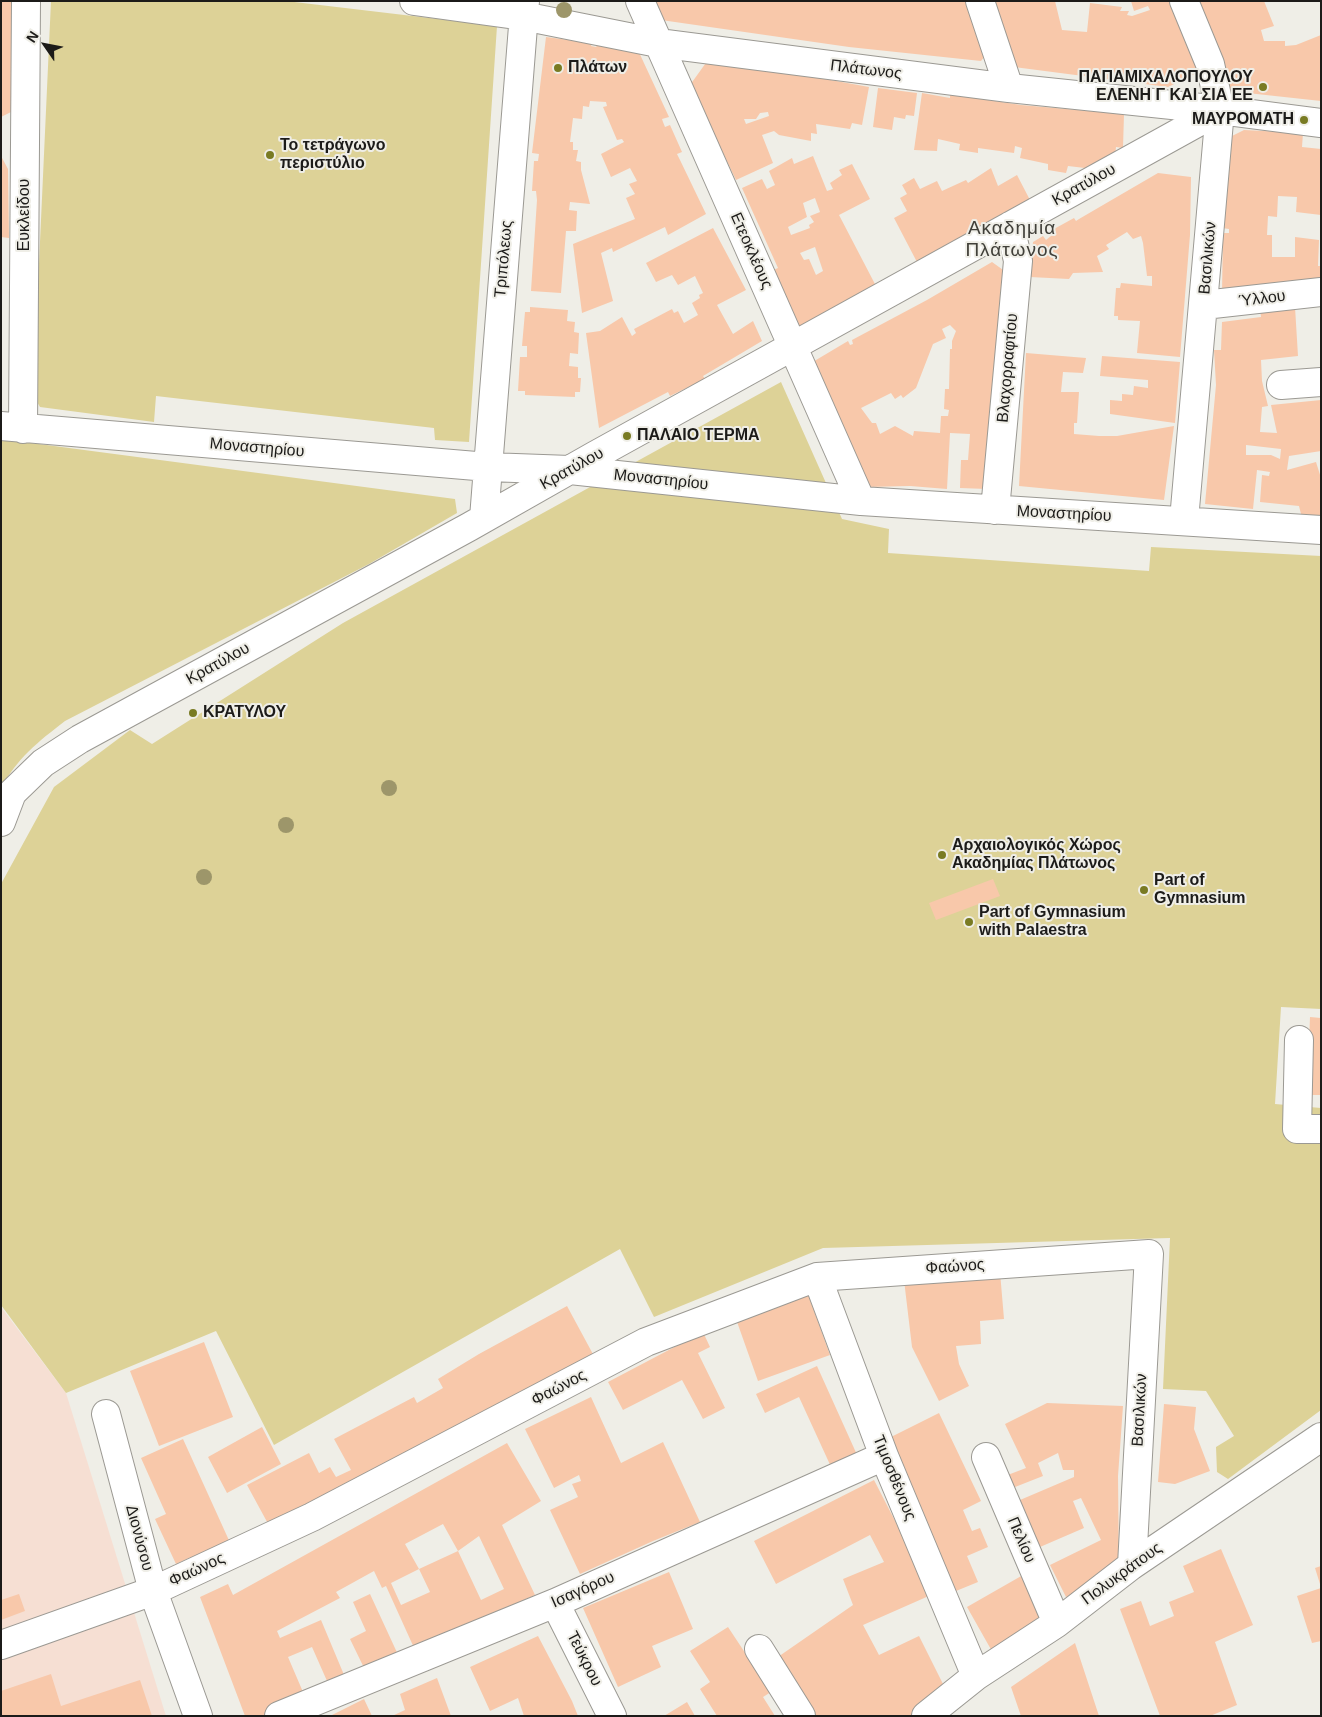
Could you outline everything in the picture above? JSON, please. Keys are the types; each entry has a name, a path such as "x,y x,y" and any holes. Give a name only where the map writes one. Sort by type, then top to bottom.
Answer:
{"street":[{"name":"Ευκλείδου","path":"12,428 26,1"},
{"name":"Πλάτωνος","path":"414,1 524,9 658,43 1009,88 1220,110 1321,123"},
{"name":"Ετεοκλέους","path":"640,1 861,501"},
{"path":"980,1 1009,88"},
{"name":"Βασιλικών","path":"1184,1 1210,64 1220,110 1184,520"},
{"name":"Τριπόλεως","path":"484,518 524,9"},
{"name":"Κρατύλου","path":"1,822 12,793 43,763 80,740 469,527 1220,110"},
{"name":"Βλαχορραφτίου","path":"995,510 1018,261 1010,226"},
{"name":"Ύλλου","path":"1204,305 1321,292"},
{"path":"1281,385 1321,382"},
{"name":"Μοναστηρίου","path":"12,428 488,467 570,470 861,501 1321,530"},
{"path":"1299,1040 1296,1128 1321,1129"},
{"name":"Βασιλικών","path":"1132,1565 1149,1254"},
{"name":"Φαώνος","path":"1,1645 153,1590 312,1517 646,1342 817,1277 1149,1254"},
{"name":"Τιμοσθένους","path":"817,1277 884,1456 976,1676"},
{"name":"Διονύσου","path":"106,1414 153,1590 198,1716"},
{"name":"Πολυκράτους","path":"926,1716 976,1676 1056,1623 1132,1565 1321,1437"},
{"name":"Ισαγόρου","path":"279,1716 555,1603 884,1456"},
{"name":"Πελίου","path":"986,1457 1056,1623"},
{"name":"Τεύκρου","path":"555,1603 612,1716"},
{"path":"760,1650 801,1716"}],"shaded area":[{"path":"51,1 286,1 497,26 469,442 435,440 434,428 156,396 154,422 40,407 33,395"},
{"path":"781,382 842,519 889,529 888,553 1149,571 1151,547 1321,556 1321,1009 1281,1007 1275,1104 1321,1108 1321,1410 1228,1479 1217,1472 1216,1447 1234,1436 1206,1391 1163,1389 1170,1238 823,1248 654,1317 620,1249 274,1445 216,1331 66,1393 1,1305 1,884 54,787 130,730 152,744 343,623"},
{"path":"1,439 455,499 457,513 369,564 65,721 37,743 21,760 1,789"},
{"path":"1,1307 66,1393 166,1716 1,1716"}],"building":[{"path":"1,1 21,1 13,111 1,117"},
{"path":"652,1 969,1 988,52 981,61 849,47 661,20"},
{"path":"991,1 1055,1 1062,30 1087,32 1090,3 1122,7 1120,11 1129,11 1127,15 1132,16 1150,10 1148,6 1134,11 1131,1 1171,1 1199,72 1168,87 1014,67"},
{"path":"1194,1 1264,1 1274,26 1261,30 1264,41 1285,41 1285,46 1296,45 1321,35 1321,101 1229,91"},
{"path":"546,37 592,43 591,46 596,47 599,43 637,48 669,117 662,119 665,127 670,125 682,152 677,154 706,214 668,235 665,227 613,252 612,248 601,253 613,301 582,313 573,244 635,219 626,198 635,194 629,184 637,181 630,168 611,177 601,154 624,142 622,139 617,140 603,107 607,106 606,102 590,101 589,107 583,106 582,119 573,118 570,142 573,142 573,150 578,150 576,161 581,162 581,170 590,204 570,202 569,210 577,211 576,231 566,231 561,293 531,291 537,200 536,191 532,191 534,161 538,161 539,154 532,153"},
{"path":"708,60 869,87 862,125 852,123 850,129 816,124 817,134 811,133 811,141 779,135 774,131 762,135 773,163 736,180 690,85","holes":["768,112 769,116 746,124 744,119 756,119 760,113"]},
{"path":"878,88 917,93 914,116 906,115 905,119 894,117 892,130 873,127"},
{"path":"922,93 950,98 950,94 1021,105 1124,114 1123,148 1116,147 1115,157 1102,170 1068,166 1066,173 1048,170 1048,164 1020,158 1022,148 1015,146 1014,153 978,148 978,153 959,150 960,144 938,139 937,151 914,150"},
{"path":"1244,130 1303,133 1302,147 1321,149 1321,215 1296,212 1297,197 1278,196 1277,217 1268,216 1267,235 1272,235 1272,257 1295,257 1295,237 1319,240 1318,266 1321,266 1321,285 1222,293 1223,233 1229,233 1229,229 1222,228 1232,136"},
{"path":"1,156 8,169 9,238 1,237"},
{"path":"813,156 827,191 833,189 830,183 842,175 839,170 852,164 870,199 839,215 876,286 800,331 771,271 778,268 742,188 762,179 767,189 775,185 769,171 792,158 794,164","holes":["815,198 820,212 810,216 814,222 809,225 810,228 791,235 788,227 807,217 803,203","815,247 823,271 816,275 809,259 804,260 800,253"]},
{"path":"991,168 998,186 1017,175 1031,202 918,264 894,218 907,211 900,198 907,194 902,185 914,178 920,189 937,181 942,191 966,180 968,183"},
{"path":"1158,173 1191,177 1190,235 1180,357 1137,353 1140,321 1118,320 1118,316 1114,316 1116,288 1120,288 1121,283 1152,286 1152,276 1147,276 1141,236 1133,239 1127,232 1106,245 1109,249 1097,256 1103,272 1073,273 1069,279 1030,277 1033,242 1043,236 1046,240 1056,232 1054,229 1074,218 1076,221"},
{"path":"713,228 746,290 717,305 733,334 753,321 762,341 703,376 705,379 670,396 668,392 599,428 586,333 600,331 622,317 632,336 636,333 634,329 672,309 674,313 678,311 684,323 698,315 692,303 700,298 699,295 703,293 695,276 678,285 672,275 656,282 646,263"},
{"path":"992,262 1006,272 987,489 960,488 961,460 968,460 970,434 950,433 947,489 910,486 866,487 811,363 848,341 850,345 853,344 852,340 927,300","holes":["950,325 956,331 952,341 952,349 950,349 949,389 945,389 944,409 949,410 948,416 941,416 940,433 914,431 913,436 895,426 880,434 876,423 872,423 861,408 891,393 895,399 901,395 903,398 916,388 933,344 946,338 942,329"]},
{"path":"530,307 568,310 567,321 575,322 574,332 579,333 578,354 570,353 569,366 578,367 578,378 581,378 580,392 575,392 575,397 525,395 525,391 518,391 520,357 527,357 527,346 522,346 525,312 530,312"},
{"path":"1295,307 1298,356 1261,360 1262,381 1268,406 1262,407 1260,432 1277,433 1271,405 1321,400 1321,451 1289,456 1287,470 1316,462 1321,478 1321,516 1301,514 1299,506 1260,502 1262,475 1269,476 1270,472 1257,470 1253,509 1205,504 1216,385 1214,350 1221,350 1222,322 1261,317 1260,309","holes":["1246,445 1281,449 1280,459 1271,455 1246,455"]},
{"path":"1026,353 1086,358 1083,373 1063,372 1061,392 1079,392 1077,423 1074,423 1074,434 1117,436 1174,426 1164,500 1019,486"},
{"path":"1102,356 1180,362 1175,423 1110,414 1110,400 1122,401 1122,394 1133,395 1134,386 1148,388 1148,380 1100,376"},
{"path":"993,879 1000,896 936,920 929,903"},
{"path":"1310,1017 1321,1018 1321,1095 1307,1095"},
{"path":"1000,1272 1004,1319 980,1321 981,1344 956,1346 959,1364 969,1386 939,1401 912,1347 904,1280"},
{"path":"808,1294 830,1355 758,1381 736,1319"},
{"path":"567,1306 594,1356 272,1531 247,1485 309,1453 319,1473 330,1467 336,1477 351,1470 334,1439 414,1397 417,1403 443,1388 438,1379 479,1354"},
{"path":"703,1332 710,1347 698,1353 725,1408 703,1419 682,1380 623,1410 608,1382"},
{"path":"204,1342 233,1417 159,1446 130,1371"},
{"path":"817,1366 858,1457 832,1469 799,1397 765,1413 756,1394"},
{"path":"591,1397 621,1463 663,1442 700,1522 580,1574 550,1510 578,1497 572,1484 581,1481 579,1475 554,1488 525,1429"},
{"path":"1047,1403 1123,1406 1118,1476 1119,1571 1066,1597 1050,1565 1101,1540 1081,1498 1073,1501 1084,1528 1040,1547 1020,1500 1074,1477 1074,1470 1063,1470 1058,1453 1038,1463 1043,1476 1010,1489 1005,1476 1026,1468 1005,1424"},
{"path":"1164,1404 1196,1407 1194,1429 1210,1471 1175,1484 1158,1482"},
{"path":"939,1413 981,1501 963,1510 972,1531 980,1528 988,1547 967,1556 978,1582 956,1591 912,1490 887,1439"},
{"path":"262,1427 281,1464 227,1493 208,1457"},
{"path":"183,1439 232,1547 194,1565 191,1557 176,1564 155,1519 166,1514 141,1458"},
{"path":"507,1443 541,1501 502,1525 535,1595 415,1650 386,1586 382,1588 374,1571 336,1592 340,1598 277,1631 280,1638 321,1620 347,1682 331,1690 312,1647 288,1657 306,1699 269,1716 245,1716 200,1597 228,1584 233,1595","holes":["443,1524 458,1551 419,1569 405,1544","479,1536 504,1589 481,1600 458,1551","419,1569 430,1592 401,1605 391,1583"]},
{"path":"874,1480 931,1595 863,1625 879,1655 919,1636 947,1692 913,1716 814,1716 775,1659 853,1605 843,1579 884,1562 870,1535 776,1584 754,1541"},
{"path":"1221,1549 1253,1625 1215,1642 1237,1705 1210,1716 1160,1716 1120,1609 1141,1601 1150,1626 1174,1616 1169,1602 1194,1592 1183,1566"},
{"path":"1321,1566 1321,1584 1320,1584 1315,1568"},
{"path":"669,1572 693,1629 652,1646 661,1667 618,1687 583,1608"},
{"path":"1023,1575 1049,1621 993,1653 967,1607"},
{"path":"1321,1588 1321,1641 1312,1643 1297,1596"},
{"path":"19,1594 25,1611 1,1620 1,1600"},
{"path":"370,1594 400,1659 367,1674 350,1639 366,1631 353,1602"},
{"path":"728,1627 771,1692 763,1697 775,1716 717,1716 700,1689 710,1682 690,1651"},
{"path":"538,1636 578,1716 524,1716 518,1698 490,1711 470,1667"},
{"path":"1075,1643 1099,1716 1021,1716 1011,1687"},
{"path":"51,1674 61,1706 140,1680 152,1716 1,1716 1,1691"},
{"path":"437,1678 451,1716 392,1716 405,1710 400,1694"},
{"path":"364,1699 372,1716 330,1716"},
{"path":"687,1702 695,1716 664,1716"}],"place":[{"name":"Πλάτων","path":"558,68"},
{"name":"ΠΑΠΑΜΙΧΑΛΟΠΟΥΛΟΥ ΕΛΕΝΗ Γ ΚΑΙ ΣΙΑ ΕΕ","path":"1263,87"},
{"name":"ΜΑΥΡΟΜΑΤΗ","path":"1304,120"},
{"name":"Το τετράγωνο περιστύλιο","path":"270,155"},
{"name":"ΠΑΛΑΙΟ ΤΕΡΜΑ","path":"627,436"},
{"name":"ΚΡΑΤΥΛΟΥ","path":"193,713"},
{"name":"Αρχαιολογικός Χώρος Ακαδημίας Πλάτωνος","path":"942,855"},
{"name":"Part of Gymnasium","path":"1144,890"},
{"name":"Part of Gymnasium with Palaestra","path":"969,922"}],"district":[{"name":"Ακαδημία Πλάτωνος","path":"1012,240"}]}
